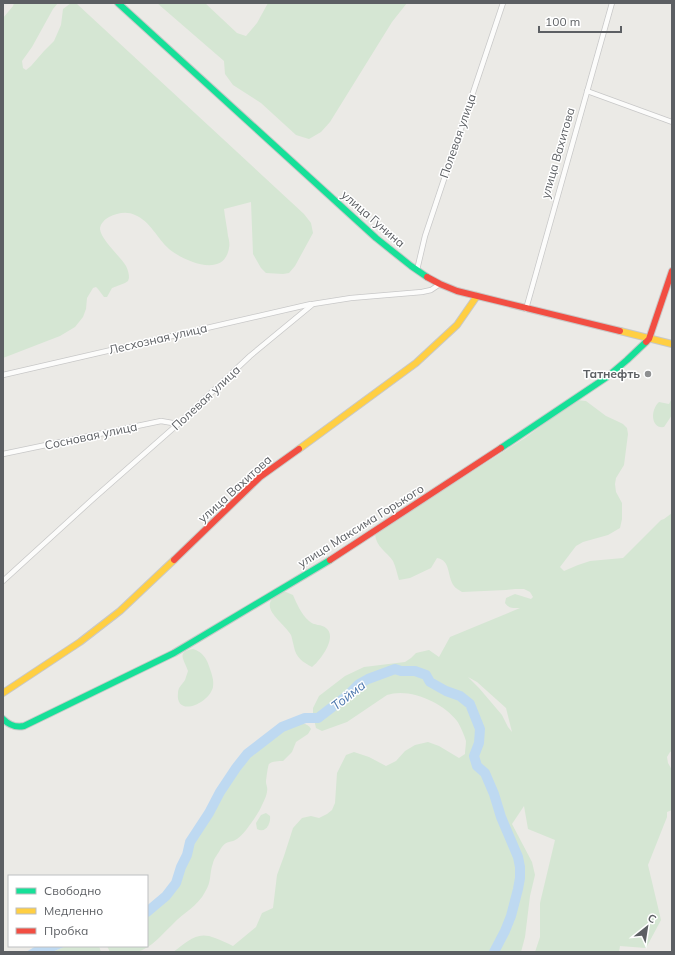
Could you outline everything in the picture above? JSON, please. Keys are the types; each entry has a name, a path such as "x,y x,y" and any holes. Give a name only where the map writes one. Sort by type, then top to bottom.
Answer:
{"street":[{"name":"улица Гунина","path":"118,3 376,238 417,270 451,289 526,309 672,344"},
{"name":"Полевая улица","path":"417,270 425,236 503,3"},
{"name":"улица Вахитова","path":"526,309 612,3"},
{"path":"587,91 672,122"},
{"name":"улица Максима Горького","path":"3,719 13,726 24,726 179,650 343,552 526,432 607,376 628,360 649,339 672,271"},
{"path":"313,304 358,297 422,292 431,290 440,284"},
{"name":"улица Вахитова","path":"3,693 80,642 120,612 260,477 416,362 456,325 477,296"},
{"name":"Полевая улица","path":"3,581 178,424 250,356 313,304"},
{"name":"Лесхозная улица","path":"3,375 313,304"},
{"name":"Сосновая улица","path":"3,454 161,421 178,424"}],"green space":[{"path":"14,3 58,3 22,61 23,68 26,70 31,66 54,41 61,25 63,9 71,3 77,4 304,214 311,223 313,233 295,266 289,273 266,273 261,268 253,254 251,202 224,209 229,248 226,257 220,263 212,265 203,265 193,262 176,254 165,245 145,221 135,215 129,213 115,214 104,220 100,229 107,243 126,266 129,275 128,281 112,288 107,297 104,297 96,287 93,288 87,298 86,309 83,317 75,327 60,336 3,358 3,18"},
{"path":"157,3 205,3 237,33 246,36 257,23 268,3 407,3 392,22 330,122 321,132 309,139 296,135 261,103 233,85 225,74 224,61"},
{"path":"672,398 672,415 664,427 656,425 653,414 656,405 659,402 669,404"},
{"path":"576,400 586,401 606,416 623,424 627,428 628,434 624,465 616,478 615,484 616,492 622,503 622,519 620,528 608,535 583,542 576,546 560,567 564,571 590,561 623,558 661,520 672,513 672,751 667,757 668,763 672,770 672,810 667,812 667,817 648,865 661,920 646,948 620,946 619,952 535,952 540,937 540,903 555,840 528,829 524,806 512,824 532,862 535,875 530,896 525,937 521,952 173,952 192,938 203,935 215,938 233,946 256,927 262,913 273,908 277,875 293,828 302,818 311,816 319,818 332,810 335,803 337,773 346,755 354,752 369,757 386,766 396,761 405,751 415,745 428,742 439,746 459,758 465,754 466,741 457,721 444,708 425,698 405,693 387,695 347,722 322,731 316,728 313,708 319,696 345,676 364,667 405,662 416,653 429,650 439,657 450,637 520,608 512,608 508,606 505,603 506,598 515,594 531,599 533,597 530,592 524,589 462,592 455,588 445,562 437,558 431,568 410,578 399,580 393,561 377,542 375,534 525,438","holes":["468,677 477,682 506,708 512,732 502,715"]},
{"path":"283,592 293,595 301,612 309,621 313,624 326,628 329,632 329,643 319,660 312,667 298,657 291,635 272,613 270,602 274,597"},
{"path":"193,649 202,654 206,659 212,675 213,687 205,699 193,706 187,707 178,701 178,691 185,680 188,671 183,660 183,654 188,650"},
{"path":"300,724 307,725 311,729 308,734 296,742 292,752 283,761 269,764 266,781 267,793 260,809 251,824 240,837 226,843 220,850 215,858 210,881 202,897 148,946 148,911 169,888 183,862 194,829 218,787 235,764 256,743 265,736"},
{"path":"266,813 270,816 269,825 263,830 257,829 256,823 261,815"},
{"path":"64,947 99,947 101,952 52,952"},
{"path":"108,947 147,947 134,953 110,952"}],"water":[{"path":"34,947 64,947 52,952 26,952"}],"waterway":[{"name":"Тойма","path":"148,911 166,896 176,883 187,855 190,842 209,813 220,792 247,754 282,727 305,718 318,718 348,695 359,684 368,679 395,669 401,671 415,671 426,675 430,682 446,691 460,696 470,704 480,729 479,743 474,756 477,766 485,773 518,857 520,867 518,889 511,916 494,952"}],"traffic: fast":[{"path":"118,3 376,238 427,277"},
{"path":"501,448 607,377 646,342"},
{"path":"3,719 12,726 24,726 174,653 330,560"}],"traffic: slow":[{"path":"299,449 416,363 457,325 477,296"},
{"path":"620,331 672,344"},
{"path":"3,693 80,642 120,611 174,560"}],"traffic: jam":[{"path":"646,342 649,339 672,271"},
{"path":"427,277 457,291 620,331"},
{"path":"330,560 501,448"},
{"path":"174,560 260,477 299,449"}],"place":[{"name":"Татнефть","path":"648,374"}]}
